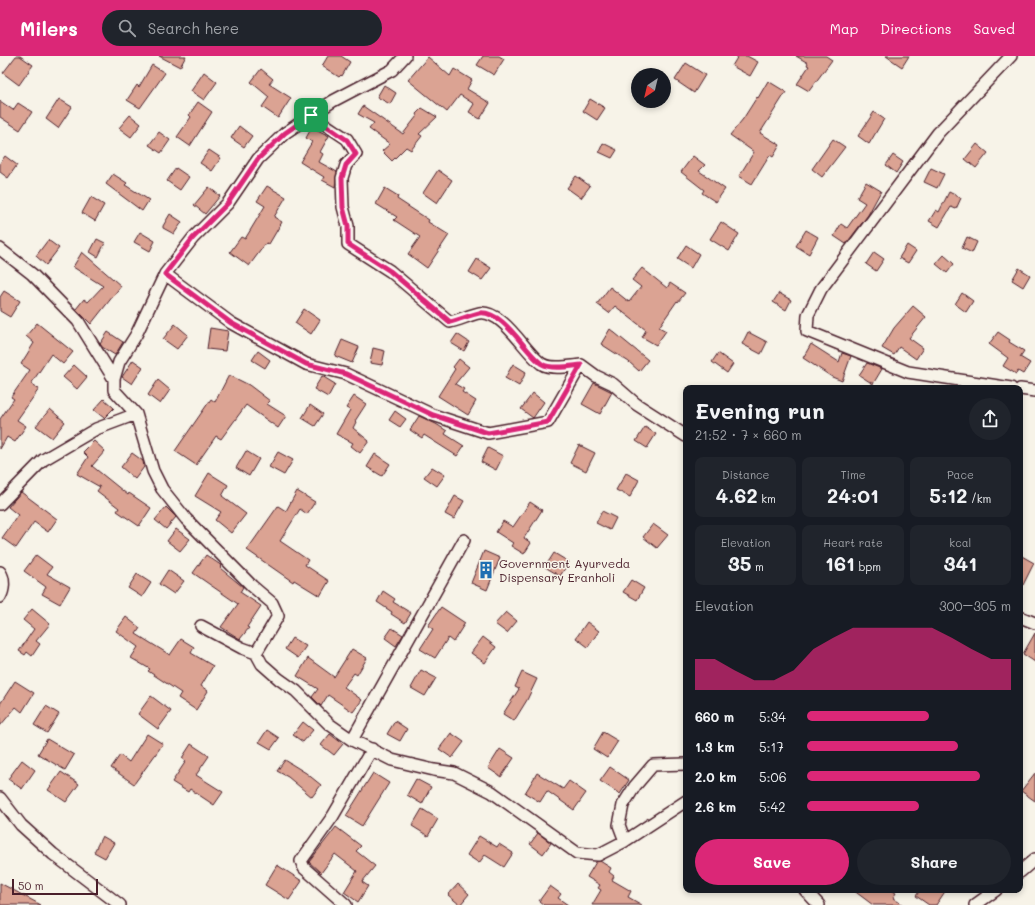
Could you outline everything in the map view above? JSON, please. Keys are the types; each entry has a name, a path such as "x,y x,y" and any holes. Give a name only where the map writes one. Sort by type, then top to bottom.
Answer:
{"street":[{"path":"256,653 278,616 272,603 252,586 186,519 162,489 153,471 136,414 114,390 114,379 119,362 136,335 165,274 193,238 228,203 258,159 285,133 333,101 392,70 405,56"},
{"path":"992,385 908,372 807,331 808,315 821,288 938,133 1011,56"},
{"path":"311,115 347,140 356,154 346,165 342,178 343,207 348,226 348,244 390,271 450,322 480,313 492,316 509,327 542,365 561,368 581,365 596,376 613,384 636,404 683,434"},
{"path":"0,249 32,274 78,321 114,379"},
{"path":"165,274 231,323 306,364 346,374 433,415 488,433 548,422 581,365"},
{"path":"1023,389 1035,391"},
{"path":"0,504 43,460 96,429 136,414"},
{"path":"352,740 464,540"},
{"path":"0,572 3,576 3,592 0,597"},
{"path":"1023,618 1035,623"},
{"path":"201,626 242,648 256,653 262,664 296,691 329,724 352,740 392,760 454,773 492,792 577,853 598,855 625,841 683,803"},
{"path":"346,905 304,868 301,861 332,816 372,749"},
{"path":"625,841 619,825 623,805 634,786 653,765 683,764"},
{"path":"0,798 22,825 53,854 120,905"},
{"path":"1023,869 1035,859"},
{"path":"808,893 819,905"},
{"path":"975,905 992,893"}],"building":[{"path":"16,56 20,56 33,65 19,85 3,73"},
{"path":"159,56 186,56 180,67"},
{"path":"328,56 341,56 350,62 342,76 341,75 339,77 322,66"},
{"path":"483,56 499,56 504,59 494,75 477,65"},
{"path":"738,56 747,56 758,62 750,76 732,66"},
{"path":"796,56 826,56 832,60 809,91 797,84 809,66 807,65 808,63"},
{"path":"886,56 909,56 902,67"},
{"path":"428,57 450,76 454,69 472,80 467,89 490,103 480,119 469,112 474,104 460,95 447,112 408,80"},
{"path":"686,63 705,75 694,93 675,80"},
{"path":"152,65 165,73 140,108 127,100 137,85 139,87"},
{"path":"261,69 273,79 269,84 291,98 278,118 262,107 269,97 251,82"},
{"path":"204,72 217,82 204,100 191,91"},
{"path":"768,81 786,92 760,133 780,145 773,157 770,155 752,184 739,176 754,152 730,135 743,119 757,97 758,98"},
{"path":"384,85 396,93 390,104 377,97"},
{"path":"59,99 72,107 58,128 46,119"},
{"path":"590,99 605,108 597,120 583,111"},
{"path":"0,101 13,110 18,103 32,112 20,130 0,117"},
{"path":"198,102 212,112 190,146 177,137 191,117 189,115"},
{"path":"363,106 403,134 417,116 416,114 422,108 437,117 419,134 422,136 411,150 406,147 392,161 382,151 390,144 369,129 374,123 358,114"},
{"path":"874,112 884,119 869,144 858,136"},
{"path":"130,115 141,124 131,137 119,128"},
{"path":"239,126 252,136 244,147 231,138"},
{"path":"312,127 329,136 320,152 323,154 319,162 337,172 335,187 322,180 324,177 300,162 312,142 306,138"},
{"path":"159,132 170,140 161,153 149,145"},
{"path":"833,139 845,147 822,177 812,169"},
{"path":"603,143 617,150 612,158 599,152"},
{"path":"977,144 988,153 976,168 965,159"},
{"path":"209,150 221,158 212,171 200,163"},
{"path":"893,155 903,162 896,173 886,165"},
{"path":"5,156 17,165 8,178 0,172 0,163"},
{"path":"693,156 705,165 699,171 725,189 716,202 702,193 704,190 681,172"},
{"path":"176,168 189,177 180,190 167,181"},
{"path":"931,168 944,174 937,188 924,182"},
{"path":"438,170 452,180 437,203 423,193"},
{"path":"113,174 127,183 125,185 149,200 142,211 106,184"},
{"path":"576,176 590,186 581,198 567,188"},
{"path":"866,182 881,191 868,215 846,244 834,236 841,224 847,228 865,203 857,198"},
{"path":"267,186 286,197 274,217 282,222 269,244 266,243 249,266 230,252 241,237 245,239 265,206 257,201"},
{"path":"209,187 220,196 205,214 194,205"},
{"path":"385,188 398,196 397,199 429,220 428,222 449,235 427,268 408,254 420,237 394,220 397,217 376,204"},
{"path":"949,192 961,198 956,209 951,207 939,227 929,221 936,210 939,212"},
{"path":"91,197 104,205 95,221 82,213"},
{"path":"170,214 182,222 174,234 163,228"},
{"path":"721,222 739,234 729,251 710,239"},
{"path":"806,230 818,237 809,254 796,246"},
{"path":"140,232 155,241 150,251 134,242"},
{"path":"967,237 977,242 972,253 962,248"},
{"path":"97,239 105,243 98,257 90,252"},
{"path":"48,240 59,248 46,265 36,256"},
{"path":"686,245 699,254 691,268 677,259"},
{"path":"907,245 916,251 908,263 899,258"},
{"path":"82,252 121,286 91,324 76,309 84,299 88,302 103,286 73,267"},
{"path":"874,252 884,259 876,271 866,264"},
{"path":"944,255 954,264 947,273 936,264"},
{"path":"477,259 491,268 482,280 469,272"},
{"path":"642,268 667,288 670,283 685,293 678,302 677,301 659,327 666,331 656,345 642,337 646,330 615,306 609,313 597,304 610,287 629,302 641,287 632,280"},
{"path":"1019,268 1030,275 1023,287 1012,280"},
{"path":"4,291 20,301 10,317 0,311 0,297"},
{"path":"779,293 791,300 786,310 773,302"},
{"path":"962,293 973,301 966,312 955,304"},
{"path":"913,306 926,317 909,338 923,348 916,359 899,347 894,355 882,348 894,328"},
{"path":"304,309 320,320 311,334 295,323"},
{"path":"37,323 73,352 63,364 51,354 31,384 39,389 17,420 26,426 15,442 7,437 0,449 0,419 14,399 11,397 30,370 21,364 34,343 26,336"},
{"path":"175,324 188,335 177,349 163,339"},
{"path":"210,328 228,331 225,351 207,349"},
{"path":"610,329 648,360 639,371 629,362 601,344"},
{"path":"108,332 123,342 115,355 102,347 100,344"},
{"path":"748,332 767,342 761,354 742,344"},
{"path":"998,332 1010,340 1009,342 1024,351 1020,357 1030,363 1023,374 1018,371 1016,374 1003,366 1008,358 989,344"},
{"path":"457,334 469,342 464,351 451,343"},
{"path":"342,340 359,347 352,363 335,356"},
{"path":"811,344 839,362 842,353 851,356 842,381 832,377 803,358"},
{"path":"373,348 385,351 382,365 370,363"},
{"path":"258,351 270,360 265,368 252,360"},
{"path":"718,353 733,364 727,373 712,362"},
{"path":"459,359 469,367 455,384 464,389 462,392 476,401 468,415 438,396 455,369 453,367"},
{"path":"133,360 143,367 132,384 122,377"},
{"path":"867,363 882,369 873,384 859,375"},
{"path":"513,364 526,372 519,386 505,378"},
{"path":"74,365 87,377 77,389 63,377"},
{"path":"229,375 249,385 270,401 267,404 286,416 278,428 246,405 221,439 216,436 196,465 175,451 211,399 215,402"},
{"path":"322,376 335,384 328,397 314,389"},
{"path":"158,380 170,390 160,404 148,395"},
{"path":"594,383 612,392 600,414 582,404"},
{"path":"533,393 544,402 533,418 521,409"},
{"path":"354,396 366,404 355,421 356,422 353,428 369,441 360,453 351,446 353,443 336,434 350,410 346,408"},
{"path":"104,399 114,408 104,418 94,410"},
{"path":"310,405 323,414 315,426 302,418"},
{"path":"50,409 65,422 52,438 36,426"},
{"path":"395,411 406,419 400,427 389,420"},
{"path":"419,416 447,431 445,434 464,446 457,456 424,435 422,438 410,430"},
{"path":"645,427 656,434 647,448 636,441"},
{"path":"94,441 105,451 92,466 128,495 129,493 151,508 139,526 117,511 119,508 97,491 100,487 77,474 88,457 83,452"},
{"path":"579,445 595,453 586,471 570,463"},
{"path":"488,448 503,456 496,470 481,462"},
{"path":"246,451 259,459 249,476 236,468"},
{"path":"278,452 293,460 284,475 269,467"},
{"path":"132,453 143,461 144,467 135,479 121,467"},
{"path":"375,454 390,464 382,476 367,467"},
{"path":"432,467 445,475 437,486 424,477"},
{"path":"209,473 228,485 222,496 246,514 231,533 215,520 221,512 195,496"},
{"path":"626,473 639,480 630,497 616,490"},
{"path":"297,491 315,502 307,514 300,509 280,541 308,560 305,565 329,581 320,596 294,580 293,582 247,550 278,506 286,511"},
{"path":"21,492 57,519 48,532 34,522 16,548 2,538 18,515 8,507"},
{"path":"455,496 464,501 454,519 445,514"},
{"path":"530,502 542,510 524,538 531,543 524,554 511,546 513,543 496,532 503,521 513,527"},
{"path":"166,507 176,517 166,529 155,520"},
{"path":"602,511 616,518 610,530 596,523"},
{"path":"653,524 668,535 657,548 643,537"},
{"path":"176,529 190,539 180,551 167,541"},
{"name":"Government Ayurveda Dispensary Eranholi","path":"484,551 500,558 487,590 471,583"},
{"path":"554,553 569,562 560,576 545,567"},
{"path":"36,555 52,567 47,574 70,587 60,604 42,594 46,587 24,571"},
{"path":"206,555 222,566 220,568 243,587 240,592 261,606 247,627 249,628 240,639 221,627 238,604 193,573"},
{"path":"1023,557 1034,563 1023,585"},
{"path":"168,570 184,581 174,594 159,584"},
{"path":"137,574 151,583 142,597 128,588"},
{"path":"631,580 644,588 637,600 623,592"},
{"path":"383,591 395,599 393,602 411,613 405,623 377,602"},
{"path":"441,607 465,623 453,642 448,638 435,658 420,649 433,629 428,626"},
{"path":"32,609 50,624 36,641 40,644 32,656 27,652 25,655 19,651 34,629 23,620"},
{"path":"506,612 517,621 507,633 495,624"},
{"path":"126,617 140,628 136,634 170,655 181,639 194,647 191,653 213,666 201,686 208,691 196,710 178,698 181,693 148,671 150,669 131,658 138,647 116,631"},
{"path":"587,622 599,631 588,647 576,638"},
{"path":"392,628 403,635 396,646 385,638"},
{"path":"1035,633 1035,662 1023,654"},
{"path":"483,637 496,647 485,663 471,653"},
{"path":"292,638 306,646 298,658 285,649"},
{"path":"352,649 367,658 357,675 354,673 344,687 362,700 353,712 328,695 321,706 312,697 318,689 297,676 308,658 334,677"},
{"path":"421,670 436,678 425,696 411,688"},
{"path":"522,672 537,679 527,700 514,721 503,714 519,689 515,687"},
{"path":"15,681 34,693 22,712 16,707 0,726 0,704"},
{"path":"151,696 171,711 158,729 138,714"},
{"path":"46,706 59,714 47,733 34,725"},
{"path":"395,721 407,729 400,741 387,734"},
{"path":"303,722 313,730 303,742 293,735"},
{"path":"267,730 279,738 271,749 259,742"},
{"path":"603,732 618,741 607,758 593,749"},
{"path":"451,733 464,742 452,758 439,749"},
{"path":"147,734 163,744 134,784 111,768 120,755 129,762"},
{"path":"330,734 343,744 334,755 321,745"},
{"path":"47,739 74,755 65,770 38,754"},
{"path":"191,744 209,756 196,775 223,792 214,805 190,789 188,792 172,782 186,761 182,758"},
{"path":"500,749 514,758 501,777 488,768"},
{"path":"22,760 35,770 22,789 8,779"},
{"path":"285,760 306,773 321,785 312,797 288,777 277,771"},
{"path":"610,767 629,780 620,794 600,781"},
{"path":"61,772 79,784 66,802 48,790"},
{"path":"373,773 389,783 362,826 346,816"},
{"path":"537,773 563,789 569,781 586,793 574,810 547,791 540,802 525,793"},
{"path":"1035,773 1035,801 1023,792 1023,788"},
{"path":"416,779 431,787 422,804 407,795"},
{"path":"422,809 438,819 428,836 412,826"},
{"path":"336,827 361,846 356,851 375,866 362,882 368,886 358,902 344,892 357,871 335,854 321,873 309,862"},
{"path":"538,833 551,843 543,854 530,844"},
{"path":"102,836 114,843 105,858 94,852"},
{"path":"479,836 497,847 499,844 513,853 504,867 485,855 479,863 467,855"},
{"path":"600,861 611,868 609,872 614,876 612,880 631,891 628,897 642,905 592,905 601,890 598,888 600,885 587,877 596,862"},
{"path":"277,865 302,881 289,900 265,885"},
{"path":"0,883 41,905 0,905"},
{"path":"458,884 469,894 460,905 448,895"},
{"path":"550,886 561,894 558,898 568,905 544,905 539,901"},
{"path":"857,893 896,893 893,898 903,905 873,905"},
{"path":"918,893 944,893 936,905 929,905 916,896"}],"place":[{"name":"Government Ayurveda Dispensary Eranholi","path":"486,570"}],"route":[{"path":"311,115 347,140 356,154 346,165 342,178 343,207 348,226 348,244 390,271 450,322 480,313 492,316 509,327 542,365 561,368 581,365 548,422 488,433 433,415 346,374 306,364 231,323 165,274 193,238 228,203 258,159 285,133 311,115"}]}
